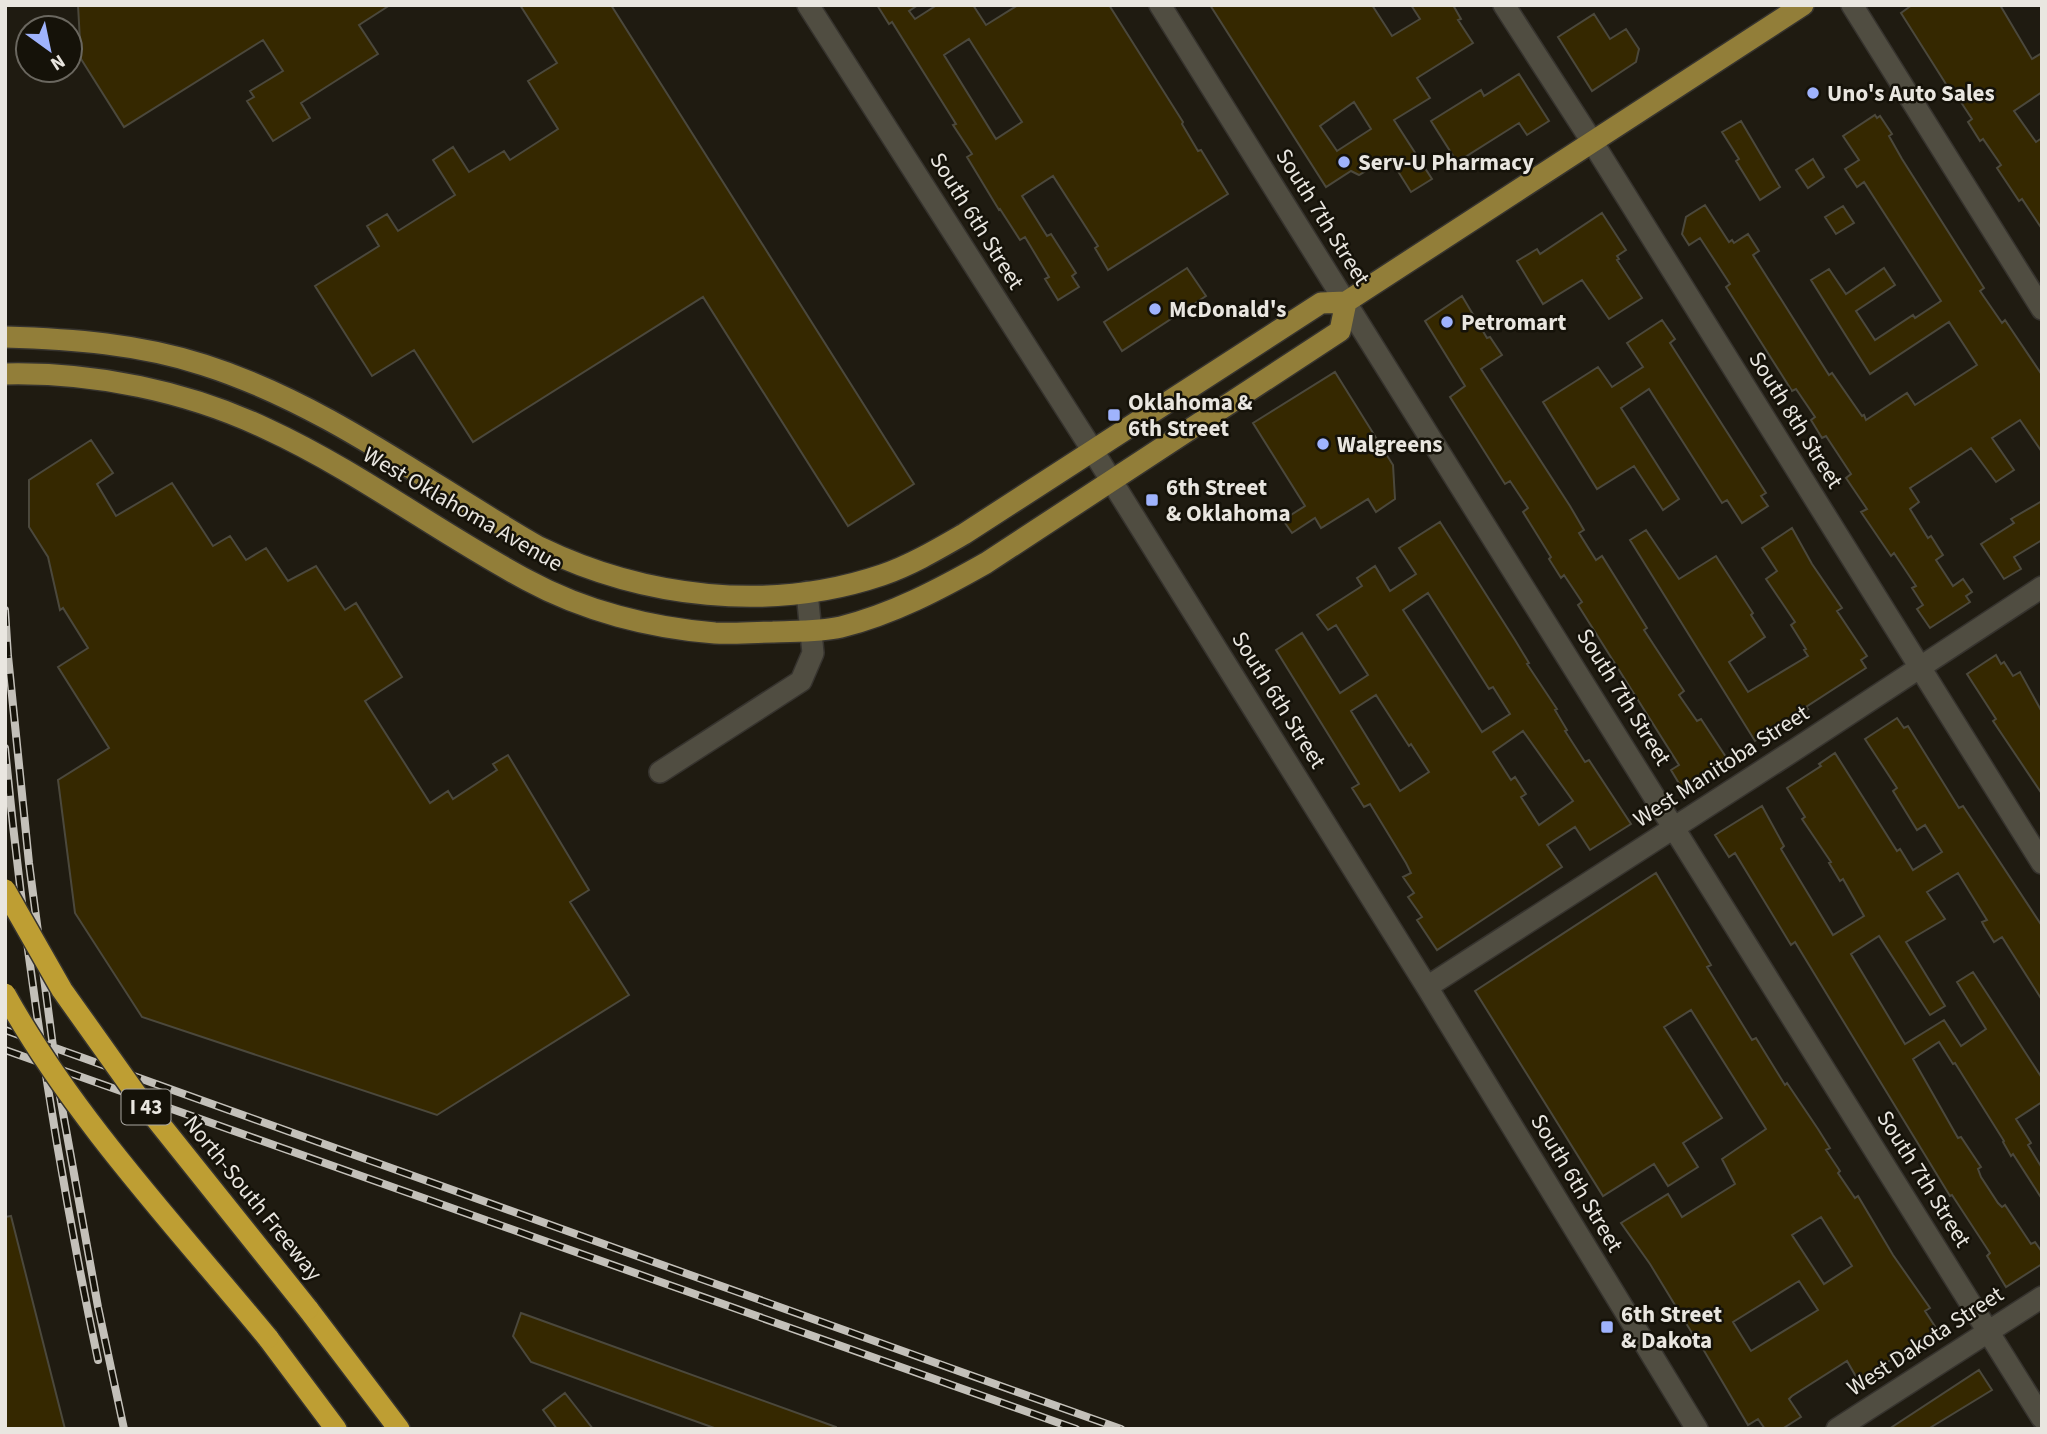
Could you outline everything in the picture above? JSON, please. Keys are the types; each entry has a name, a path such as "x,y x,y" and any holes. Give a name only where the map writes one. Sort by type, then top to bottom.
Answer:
{"highway":[{"name":"North-South Freeway","path":"5,890 62,990 136,1094 308,1309 399,1429"},
{"name":"I 43","path":"5,994 26,1033 101,1136 268,1339 336,1429"}],"main road":[{"name":"West Oklahoma Avenue","path":"5,337 86,341 130,347 203,364 241,378 319,414 539,547 607,575 667,590 701,595 767,595 842,586 884,574 919,559 964,534 1321,303 1346,302 1803,5"},
{"name":"West Oklahoma Avenue","path":"5,373 112,381 192,400 266,428 315,454 529,582 579,603 634,620 716,633 812,631 840,627 873,617 944,587 1340,331 1346,302"}],"street":[{"name":"South 6th Street","path":"808,5 1093,451 1427,987 1697,1429"},
{"name":"South 7th Street","path":"1160,5 2042,1418"},
{"name":"South 8th Street","path":"1504,5 2042,863"},
{"path":"1852,5 2042,309"},
{"name":"West Manitoba Street","path":"1427,987 2042,587"},
{"path":"660,772 801,681 813,653 807,592"},
{"name":"West Dakota Street","path":"1837,1429 2042,1297"}],"building":[{"path":"78,5 390,5 359,25 378,54 301,103 310,118 273,141 247,101 254,97 250,91 283,71 263,40 124,127 84,64 84,14 78,14"},
{"path":"520,5 611,5 914,484 848,526 703,297 473,442 414,350 372,376 315,286 379,246 367,226 387,214 398,231 455,195 433,160 453,147 469,172 504,151 510,160 558,129 528,81 557,63"},
{"path":"877,5 918,5 909,11 915,19 937,5 973,5 986,25 1018,5 1109,5 1183,122 1198,151 1201,150 1228,194 1108,270 1095,248 1098,246 1053,176 1022,196 1047,236 1051,234 1076,273 1072,276 1079,287 1058,300 1045,279 1049,277 1025,237 1020,240 967,157 972,154 953,125 956,124 892,22 889,24","holes":["969,39 1022,122 996,139 944,55"]},
{"path":"1210,5 1372,5 1392,36 1420,19 1411,5 1453,5 1461,19 1458,20 1473,43 1417,78 1430,98 1394,120 1432,179 1411,192 1389,157 1359,175 1351,171 1326,187","holes":["1354,102 1371,129 1337,151 1320,126"]},
{"path":"1912,5 2000,5 2032,59 2042,53 2042,92 2014,111 2036,142 2042,138 2042,229 1997,168 2001,165 1983,139 1980,141 1968,122 1972,119 1953,90 1951,92 1901,13"},
{"path":"1594,14 1610,39 1626,29 1639,49 1636,62 1592,91 1558,37"},
{"path":"1519,74 1549,121 1527,135 1519,123 1457,162 1431,121 1481,90 1484,96"},
{"path":"1875,115 1877,118 1880,116 1892,134 1889,136 1902,159 1984,288 1980,291 2002,323 2005,320 2042,375 2042,452 2020,420 1992,438 2014,470 1996,482 1971,448 1910,488 1919,502 1910,509 1928,538 1931,536 1943,555 1936,560 1953,586 1963,579 1972,592 1966,596 1970,602 1930,628 1917,609 1923,605 1912,588 1916,586 1894,553 1891,556 1861,512 1867,509 1846,478 1851,474 1826,436 1822,438 1811,420 1815,417 1796,389 1792,391 1726,287 1730,284 1700,238 1689,245 1682,234 1686,217 1705,205 1729,242 1732,240 1734,243 1748,234 1759,251 1753,255 1829,375 1832,373 1866,420 1907,393 1915,405 1977,365 1949,322 1870,374 1811,280 1829,269 1846,294 1884,268 1895,285 1856,311 1875,340 1913,315 1915,318 1941,301 1864,182 1857,187 1845,169 1859,160 1843,136"},
{"path":"1741,121 1780,187 1760,200 1722,132"},
{"path":"1813,159 1824,177 1808,188 1796,170"},
{"path":"1843,206 1854,223 1836,234 1825,217"},
{"path":"1602,213 1626,250 1617,256 1617,260 1642,298 1609,319 1582,280 1543,304 1517,261 1537,249 1540,254"},
{"name":"McDonald's","path":"1187,268 1206,296 1122,351 1104,322"},
{"path":"1462,296 1487,338 1490,337 1502,355 1481,369 1570,506 1584,530 1579,533 1596,560 1602,556 1647,628 1644,630 1684,691 1679,695 1697,721 1701,719 1726,757 1722,760 1724,763 1683,790 1671,770 1679,765 1578,605 1582,602 1564,575 1561,578 1549,559 1551,557 1523,512 1528,508 1510,481 1505,484 1450,397 1465,386 1425,321"},
{"path":"1662,320 1675,339 1670,343 1766,493 1761,496 1768,506 1742,523 1727,500 1722,503 1649,389 1621,408 1679,499 1663,510 1634,466 1597,489 1543,402 1598,367 1612,387 1643,367 1627,343"},
{"name":"Walgreens","path":"1335,372 1393,465 1395,499 1376,512 1368,499 1321,528 1315,518 1292,533 1283,520 1305,506 1253,423"},
{"path":"91,440 113,473 97,484 116,516 172,483 213,546 230,536 246,560 266,548 288,581 316,566 345,610 356,603 402,677 365,701 430,803 448,791 453,799 497,770 493,764 508,755 589,890 570,902 629,995 437,1115 142,1017 75,913 58,780 109,748 58,667 88,648 63,608 60,610 48,557 29,527 29,480"},
{"path":"2042,501 2042,540 2014,557 2021,569 2004,579 1981,544 2014,523 2011,519"},
{"path":"1440,522 1557,709 1555,710 1567,730 1565,731 1585,762 1589,760 1631,824 1590,850 1575,827 1547,845 1562,867 1437,950 1417,920 1422,917 1408,897 1414,893 1403,877 1411,873 1406,863 1370,804 1364,807 1352,788 1359,784 1276,650 1302,633 1340,693 1368,675 1336,625 1328,630 1317,615 1362,586 1357,578 1375,566 1390,591 1416,574 1399,548","holes":["1428,593 1489,689 1493,687 1510,714 1482,732 1403,610","1376,695 1429,772 1400,791 1351,711","1523,731 1573,801 1539,825 1521,797 1526,794 1515,777 1511,780 1493,752"]},
{"path":"1792,528 1812,564 1842,608 1837,611 1867,656 1861,660 1866,668 1806,707 1808,709 1755,741 1630,540 1646,530 1679,579 1716,556 1753,613 1751,615 1765,637 1729,662 1748,692 1808,656 1791,625 1795,622 1766,579 1777,571 1762,548"},
{"path":"1996,655 2013,676 2020,672 2042,712 2042,794 1993,721 1996,719 1967,674"},
{"path":"1897,718 1904,728 1908,726 1959,808 1963,806 2042,926 2042,1000 2002,937 1994,942 1982,922 1987,920 1958,873 1927,892 1945,919 1906,942 1945,1006 1930,1015 1879,936 1851,954 1905,1044 1944,1020 1961,1046 1986,1029 1957,982 1973,972 2042,1078 2042,1102 2016,1119 2042,1168 2042,1199 2013,1154 2011,1156 1955,1063 1953,1064 1939,1042 1913,1059 1958,1138 1961,1137 1981,1167 1978,1169 1981,1177 1998,1203 2002,1207 2005,1205 2031,1244 2035,1242 2042,1252 2042,1264 2006,1287 1987,1256 1990,1253 1952,1195 1950,1196 1795,942 1791,945 1735,853 1729,857 1715,835 1762,806 1784,846 1781,849 1833,935 1864,916 1843,879 1840,881 1829,863 1831,862 1802,819 1805,817 1787,788 1821,766 1819,764 1835,753 1897,851 1900,849 1913,870 1942,852 1925,825 1917,830 1893,791 1897,788 1865,739"},
{"path":"1656,873 1711,965 1707,967 1752,1040 1756,1038 1785,1085 1787,1083 1818,1129 1830,1148 1826,1150 1840,1171 1838,1173 1855,1198 1858,1196 1893,1255 1930,1308 1925,1311 1938,1331 1858,1380 1847,1361 1789,1399 1801,1417 1782,1429 1765,1429 1758,1419 1748,1425 1693,1332 1621,1223 1668,1194 1682,1217 1735,1184 1722,1159 1766,1129 1691,1010 1664,1027 1722,1118 1683,1143 1698,1167 1668,1186 1654,1164 1603,1196 1475,991","holes":["1821,1217 1852,1266 1824,1284 1792,1235","1799,1281 1818,1310 1751,1351 1733,1322"]},
{"path":"11,1216 65,1429 5,1429 5,1217"},
{"path":"521,1313 836,1429 717,1429 531,1362 513,1336"},
{"path":"1979,1370 1992,1390 1928,1429 1889,1429"},
{"path":"565,1393 593,1429 557,1429 543,1410"}],"railway":[{"path":"5,610 29,863 58,1085 98,1307 124,1429"},
{"path":"5,748 43,1055 68,1208 98,1360"},
{"path":"5,1030 1121,1429"},
{"path":"5,1050 1076,1429"}],"place":[{"name":"Uno's Auto Sales","path":"1813,93"},
{"name":"Serv-U Pharmacy","path":"1344,162"},
{"name":"McDonald's","path":"1155,309"},
{"name":"Petromart","path":"1447,322"},
{"name":"Oklahoma & 6th Street","path":"1114,415"},
{"name":"Walgreens","path":"1323,444"},
{"name":"6th Street & Oklahoma","path":"1152,500"},
{"name":"6th Street & Dakota","path":"1607,1327"}]}
